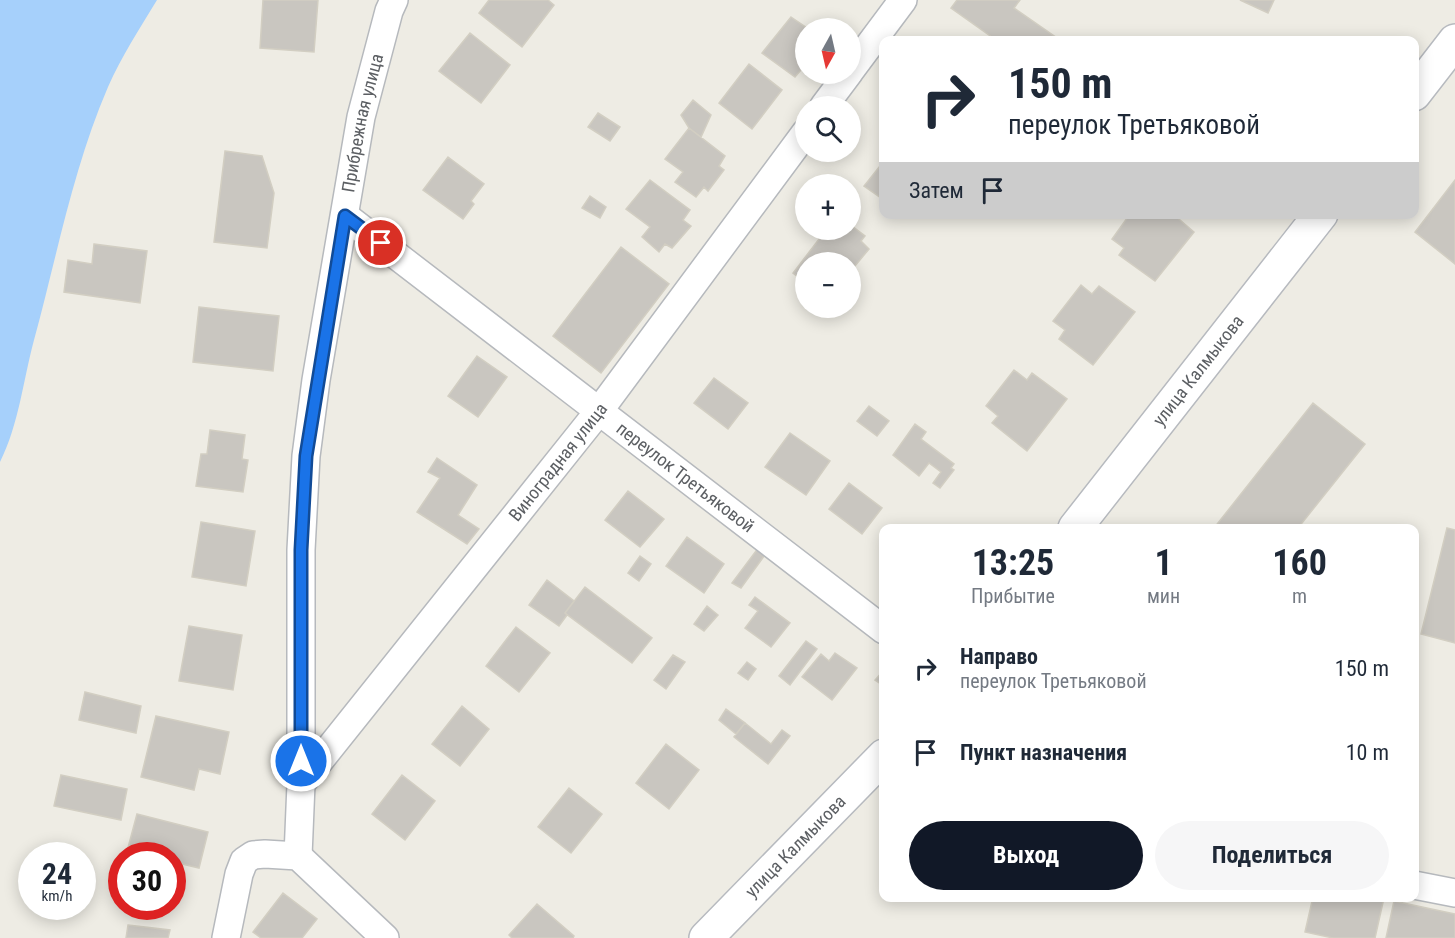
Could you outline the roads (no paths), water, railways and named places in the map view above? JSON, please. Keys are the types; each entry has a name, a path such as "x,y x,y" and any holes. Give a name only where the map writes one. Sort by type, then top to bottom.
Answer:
{"main road":[{"path":"1419,88 1455,41"},
{"name":"улица Калмыкова","path":"1078,524 1317,219"},
{"name":"улица Калмыкова","path":"706,938 879,761"}],"street":[{"name":"Прибрежная улица","path":"298,856 301,784 301,550 306,456 318,369 361,117 393,0"},
{"path":"861,56 903,0"},
{"name":"Виноградная улица","path":"301,784 599,411 795,147"},
{"name":"переулок Третьяковой","path":"345,216 879,626"},
{"path":"226,938 239,873 244,861 253,855 298,856 385,938"},
{"path":"1419,886 1455,893"}],"water":[{"path":"0,0 157,0 113,76 85,149 58,244 12,433 0,462"}]}
